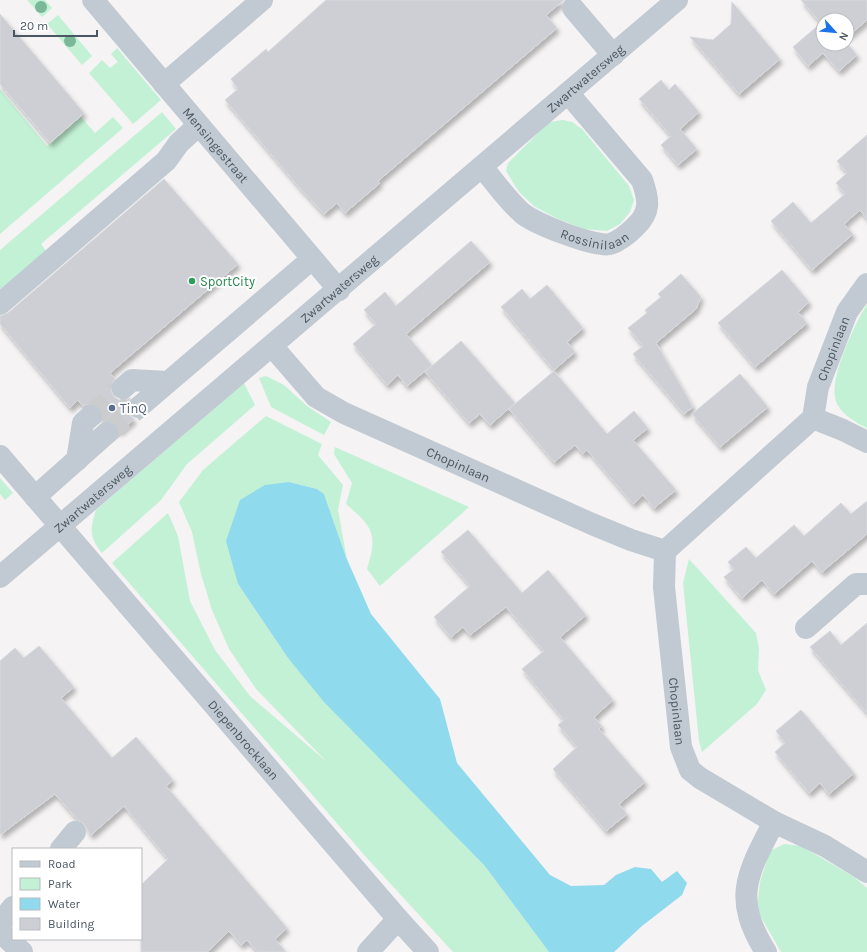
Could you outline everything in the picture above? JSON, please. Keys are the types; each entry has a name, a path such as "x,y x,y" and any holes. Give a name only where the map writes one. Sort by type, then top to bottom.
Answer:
{"street":[{"name":"Mensingestraat","path":"93,0 339,290"},
{"path":"164,84 262,0"},
{"name":"Zwartwatersweg","path":"0,577 339,290 677,0"},
{"path":"573,8 612,55"},
{"name":"Rossinilaan","path":"482,167 523,214 544,224 593,243 609,244 626,236 644,219 647,209 648,197 642,180 568,93"},
{"path":"0,304 166,161 179,143 199,125"},
{"path":"139,407 312,259"},
{"name":"Chopinlaan","path":"813,418 818,387 847,312 867,284"},
{"name":"Chopinlaan","path":"272,346 316,397 344,413 592,524 631,540 665,551 664,587 681,747 684,759 690,770 700,778 774,822 825,846 867,872"},
{"path":"123,388 132,380 167,382"},
{"path":"77,460 83,423 91,416"},
{"path":"665,551 813,418 843,430 867,442"},
{"path":"35,497 107,433"},
{"name":"Diepenbrocklaan","path":"0,456 428,952"},
{"path":"806,628 856,584 867,584"},
{"path":"766,952 748,918 745,902 754,860 774,822"},
{"path":"62,848 75,832"},
{"path":"0,923 12,908"},
{"path":"368,952 398,919"},
{"path":"0,932 22,952"}],"green space":[{"path":"27,0 45,0 52,8 42,17"},
{"path":"58,15 92,56 82,65 47,24"},
{"path":"117,48 161,100 133,124 89,73 102,60 110,68 118,62 111,54"},
{"path":"0,89 47,146 81,117 95,133 113,117 123,128 0,234"},
{"path":"162,112 176,129 41,244 47,252 0,292 0,250"},
{"path":"563,120 572,122 582,129 629,186 634,200 630,212 620,224 607,231 584,229 556,218 534,206 519,192 506,171 508,163 549,122"},
{"path":"867,304 867,428 852,420 839,407 835,397 835,387 840,363 845,349"},
{"path":"266,376 284,385 307,406 331,422 324,435 271,407 259,378"},
{"path":"244,383 255,405 187,464 161,500 102,553 95,542 92,533 96,510"},
{"path":"266,416 322,444 318,455 343,485 338,510 347,560 324,494 317,489 289,482 238,584 288,658 484,865 549,952 453,952 366,857 112,563 168,513 178,536 190,601 215,650 250,696 327,762 256,689 229,649 212,610 201,574 192,532 179,502 203,470"},
{"path":"335,447 469,507 380,586 367,569 372,547 371,532 362,519 346,504 352,483 334,454"},
{"path":"0,478 13,493 5,500 0,494"},
{"path":"689,559 756,633 759,649 758,670 766,690 757,704 702,752 699,741 683,583"},
{"path":"784,844 801,846 854,877 867,888 867,952 781,952 757,910 760,882 770,851"}],"water":[{"path":"289,482 317,489 324,494 346,557 371,614 440,699 457,763 550,875 571,886 604,885 616,875 635,867 651,869 662,882 677,871 687,883 682,895 642,926 614,952 549,952 484,865 324,702 288,658 238,584 226,541 240,500 265,485"}],"building":[{"path":"326,0 564,0 546,15 557,28 378,181 380,183 345,213 337,203 324,214 225,100 238,89 231,79 266,49 268,52"},
{"path":"801,0 867,0 867,20 855,30 855,12 815,12 815,16"},
{"path":"732,2 780,59 739,94 690,37 713,40 731,24"},
{"path":"0,14 84,113 50,143 0,84"},
{"path":"815,28 815,52 854,52 857,55 839,71 823,53 808,66 793,47"},
{"path":"661,80 669,90 675,84 699,112 680,129 697,149 678,165 661,145 671,136 639,99"},
{"path":"867,135 867,219 860,210 844,224 853,234 812,270 771,221 793,202 811,223 845,194 836,183 847,173 837,161"},
{"path":"164,179 238,264 110,373 115,379 111,384 113,396 119,400 131,398 127,402 127,409 129,415 134,419 119,432 117,425 111,421 101,422 103,413 101,408 95,404 83,406 78,400 70,408 0,324 0,316 8,313"},
{"path":"471,241 490,262 406,334 432,365 407,386 398,375 387,385 353,344 376,324 364,310 385,292 396,306"},
{"path":"782,270 809,302 798,312 807,323 755,367 718,323"},
{"path":"681,274 701,297 696,309 656,343 693,407 684,414 633,354 643,346 628,328 647,313 645,310 661,297 658,294"},
{"path":"547,285 583,328 567,342 575,352 554,370 501,307 522,289 530,299"},
{"path":"461,341 515,403 490,425 480,414 469,423 425,372"},
{"path":"554,371 607,434 634,411 648,428 633,440 676,490 654,508 643,495 633,504 587,450 583,454 575,445 554,462 509,409"},
{"path":"740,374 768,407 720,447 692,414"},
{"path":"867,501 867,534 822,572 812,561 774,594 762,580 742,598 724,577 734,569 728,562 746,547 756,558 794,525 804,536 841,503 851,514"},
{"path":"468,530 522,593 548,570 586,615 560,637 613,700 594,717 602,726 599,729 645,782 619,804 627,814 606,831 553,769 577,747 558,725 564,720 522,669 544,651 506,607 470,635 463,627 451,637 434,617 470,586 441,552"},
{"path":"867,623 867,713 810,647 830,631 841,645"},
{"path":"39,646 74,687 61,698 112,758 136,737 173,780 166,786 287,928 275,939 286,952 258,952 247,940 241,945 229,931 207,952 141,952 142,884 168,859 124,806 91,835 83,823 78,820 55,794 0,835 0,661 15,648 24,658"},
{"path":"801,710 854,773 829,794 820,783 809,793 775,752 785,743 776,731"}],"tunnel":[{"path":"91,416 123,388"},
{"path":"107,433 139,407"}],"place":[{"name":"SportCity","path":"192,281"},
{"name":"TinQ","path":"112,408"}]}
